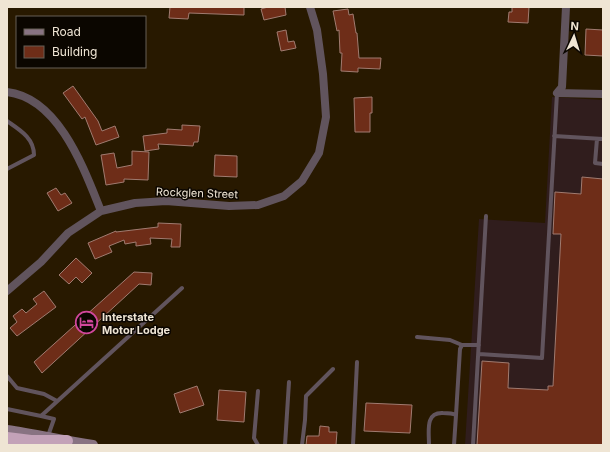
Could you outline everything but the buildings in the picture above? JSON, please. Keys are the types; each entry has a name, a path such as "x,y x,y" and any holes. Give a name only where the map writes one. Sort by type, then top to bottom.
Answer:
{"highway":[{"path":"7,438 31,441 67,442"}],"main road":[{"path":"7,430 67,442 93,445"}],"street":[{"name":"Rockglen Street","path":"7,291 41,262 68,233 101,211 134,203 166,201 229,206 258,205 284,196 302,181 319,152 326,117 323,74 316,30 310,7"},
{"path":"557,93 562,87 566,7"},
{"path":"7,92 13,92 35,102 54,120 69,142 79,161 101,211"},
{"path":"557,93 603,94"}],"lane":[{"path":"479,354 542,358 557,93"},
{"path":"7,121 24,133 34,147 34,155 7,169"},
{"path":"554,136 603,139"},
{"path":"597,139 595,163 603,164"},
{"path":"473,445 486,216"},
{"path":"41,416 182,288"},
{"path":"417,337 450,340 462,345 479,345"},
{"path":"454,445 460,349 462,345"},
{"path":"353,445 357,362"},
{"path":"302,445 306,396 333,369"},
{"path":"7,376 17,388 44,394 57,401"},
{"path":"285,445 289,382"},
{"path":"258,391 254,438 258,445"},
{"path":"7,409 54,418 48,437"},
{"path":"429,445 430,420 433,415 437,413 456,415"}],"shaded area":[{"path":"552,97 603,100 603,445 465,445 479,219 545,223"}],"place":[{"name":"Interstate Motor Lodge","path":"87,323"}]}
